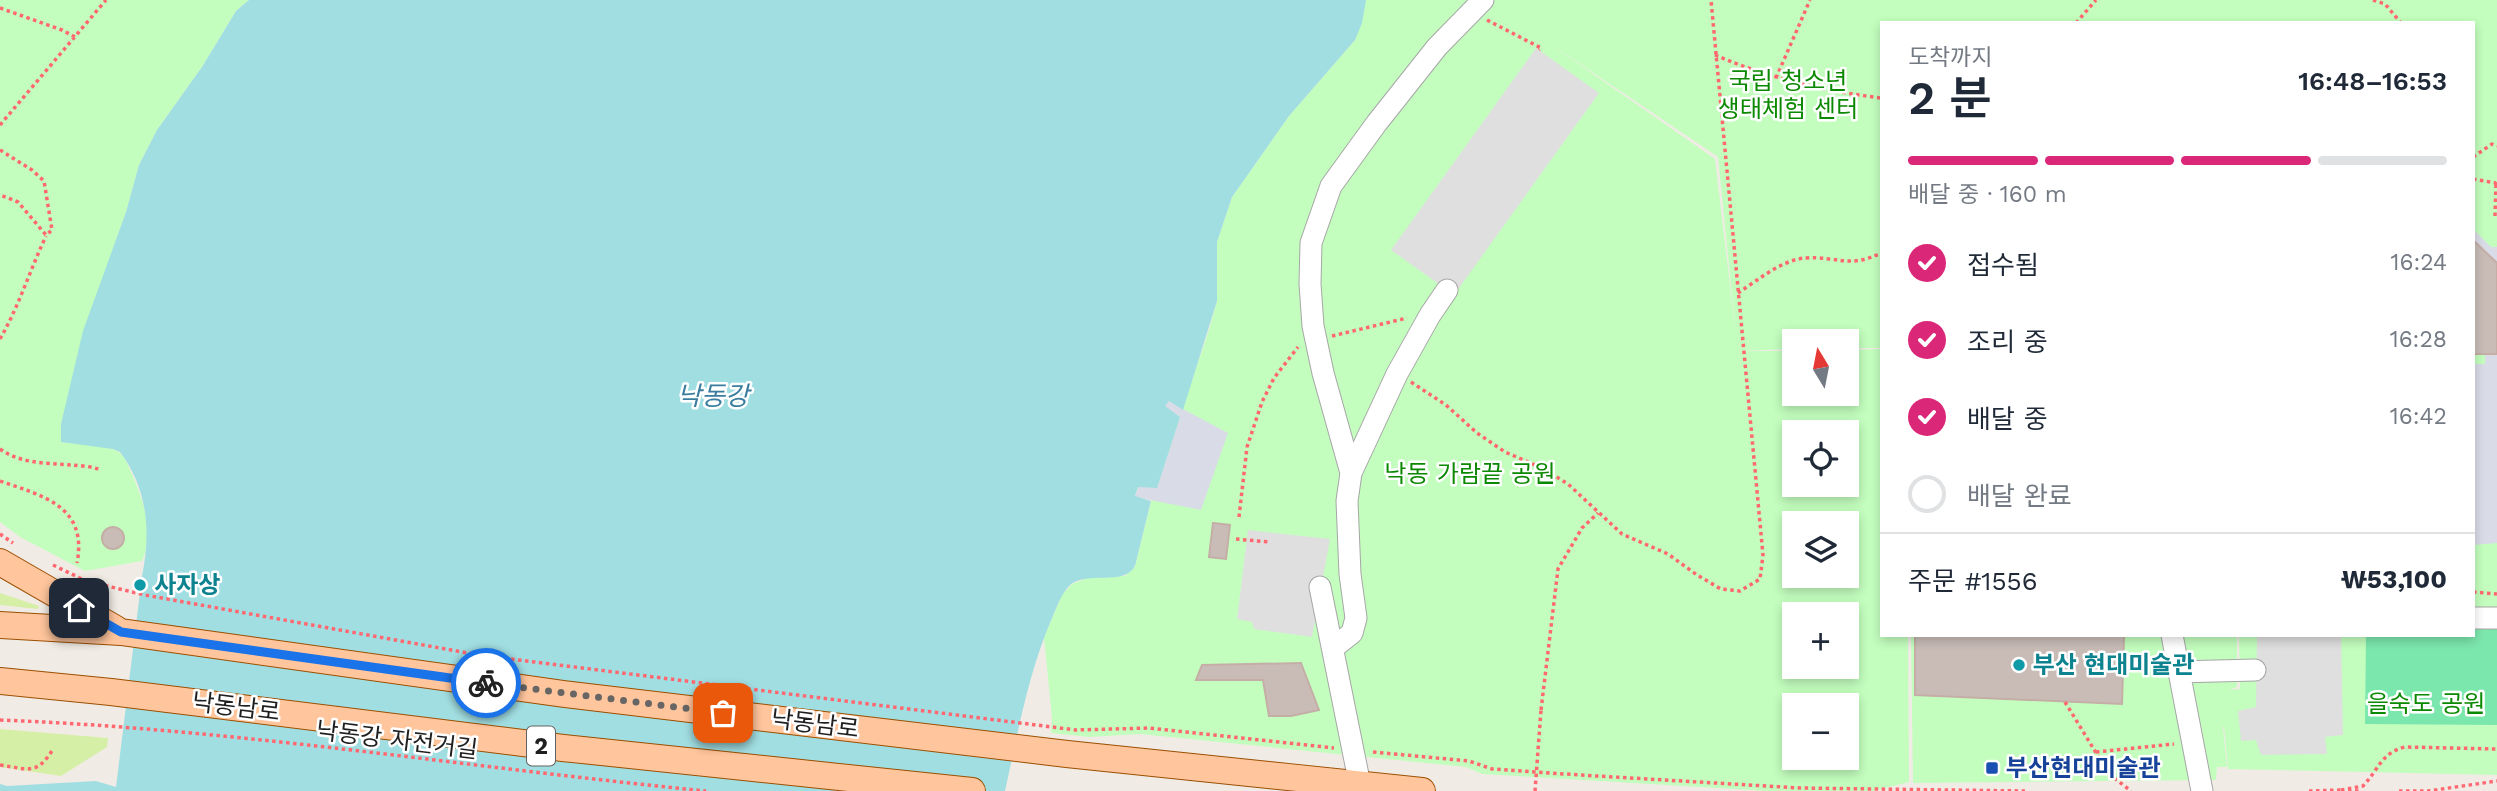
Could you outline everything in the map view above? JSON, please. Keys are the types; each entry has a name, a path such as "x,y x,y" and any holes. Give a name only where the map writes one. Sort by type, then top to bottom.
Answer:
{"main road":[{"path":"8,553 121,632"},
{"name":"낙동남로","path":"0,625 121,632 564,694 1067,754 1422,791"},
{"name":"낙동남로","path":"0,681 111,692 549,747 972,791"}],"street":[{"path":"1351,473 1314,333 1310,284 1311,243 1331,187 1376,124 1437,47 1477,6"},
{"path":"1333,648 1352,633 1356,618 1349,562 1347,501 1351,473 1397,374 1430,314 1447,290"},
{"path":"1320,587 1360,785"},
{"path":"2475,618 2497,618"},
{"path":"2172,637 2202,791"},
{"path":"2178,672 2255,670"}],"path":[{"path":"0,125 106,0"},
{"path":"1397,374 1423,388 1477,433 1505,452 1542,468 1568,484 1622,534 1668,554 1721,589 1740,591 1760,579 1763,555 1711,0"},
{"path":"1776,78 1810,0"},
{"path":"2078,21 2096,0"},
{"path":"2373,0 2385,4 2399,21"},
{"path":"1477,6 1541,48 1539,50"},
{"path":"0,8 75,37"},
{"path":"1716,55 1776,78 1832,92 1880,98"},
{"path":"2475,155 2492,144 2497,146"},
{"path":"0,150 44,181 52,230 29,271 22,296 0,339"},
{"path":"2475,179 2496,182 2495,216"},
{"path":"0,195 18,202 47,235"},
{"path":"1738,293 1787,263 1805,258 1850,263 1880,253"},
{"path":"1239,517 1247,447 1262,402 1275,378 1314,333 1415,316"},
{"path":"0,449 11,456 31,461 88,467 100,471"},
{"path":"0,481 44,496 60,505 77,532 80,547 77,563"},
{"path":"1535,791 1541,710 1558,569 1582,528 1598,513"},
{"path":"0,534 8,553"},
{"path":"1237,539 1269,542"},
{"path":"53,565 86,581 116,589 480,655 1062,728 1149,728 1339,748"},
{"path":"2475,592 2497,594"},
{"path":"2065,702 2109,774 2131,791"},
{"name":"낙동강 자전거길","path":"0,720 104,724 706,791"},
{"path":"2096,752 2176,743"},
{"path":"2342,790 2363,786 2385,755 2405,747 2497,749"},
{"path":"0,765 33,769 45,763 53,748"},
{"path":"1366,751 1469,761 1492,769 1580,775 1800,788 2025,791"},
{"path":"2399,791 2428,791 2497,781"},
{"path":"2309,791 2360,791"}],"green space":[{"path":"0,0 249,0 236,11 202,67 157,130 139,165 61,424 61,442 109,448 120,453 125,459 140,493 146,516 147,539 142,561 85,571 20,537 0,522"},
{"name":"낙동 가람끝 공원","path":"1366,0 2497,0 2497,775 2228,769 2224,726 2227,767 2217,767 2216,780 1913,783 1911,637 2237,637 2237,687 2229,690 2240,689 2239,637 2475,637 2475,21 1880,21 1880,348 1859,348 1859,329 1782,329 1782,349 1737,351 1782,351 1782,406 1859,406 1859,350 1880,349 1880,637 1908,637 1909,782 1873,791 1768,791 1482,774 1466,767 1140,734 1089,737 1051,733 1044,637 1062,595 1072,584 1087,578 1125,576 1135,567 1151,502 1217,301 1217,242 1232,197 1289,116 1355,40","holes":["1546,41 1718,157 1736,336 1715,159"]},
{"path":"0,593 39,606 38,609 0,605"},
{"name":"을숙도 공원","path":"2475,629 2497,629 2497,725 2365,724 2366,637 2475,637"},
{"path":"0,729 108,738 107,747 61,776 0,767"}],"shaded area":[{"path":"1536,48 1599,93 1454,295 1391,250"},
{"path":"2475,231 2491,247 2497,247 2497,263 2475,242"},
{"path":"2485,354 2497,354 2497,543 2475,545 2475,364 2485,364"},
{"path":"1168,401 1228,433 1201,510 1135,497 1138,487 1157,487 1180,417 1164,407"},
{"path":"1248,530 1330,539 1312,637 1254,629 1252,622 1237,619"},
{"path":"2257,637 2341,637 2343,735 2325,737 2327,754 2261,755 2256,740 2241,741 2238,711 2256,707"}],"water":[{"name":"낙동강","path":"249,0 1366,0 1362,23 1355,40 1289,116 1232,197 1217,242 1217,301 1183,410 1169,401 1165,406 1180,417 1157,488 1138,487 1135,496 1151,501 1135,566 1122,576 1077,581 1070,585 1062,596 1030,682 1005,791 0,791 0,784 7,786 96,781 116,787 145,560 145,512 137,481 120,452 61,442 61,424 83,331 126,212 139,165 157,130 202,67 236,11"}],"building":[{"path":"2475,242 2497,263 2497,354 2475,354"},
{"path":"1213,523 1230,525 1226,559 1209,557"},
{"path":"113,527 121,530 124,538 121,546 113,549 105,546 102,538 105,530"},
{"name":"부산 현대미술관","path":"1915,637 2124,637 2122,704 1915,695"},
{"path":"1301,663 1319,710 1291,716 1269,716 1263,680 1196,680 1202,665"}],"way so far":[{"path":"486,683 723,713"}],"place":[{"name":"사자상","path":"140,585"},
{"name":"부산 현대미술관","path":"2019,665"},
{"name":"부산현대미술관","path":"1992,768"}],"route":[{"path":"79,608 121,632 486,683"}],"park label":[{"name":"국립 청소년 생태체험 센터","path":"1788,95"}]}
